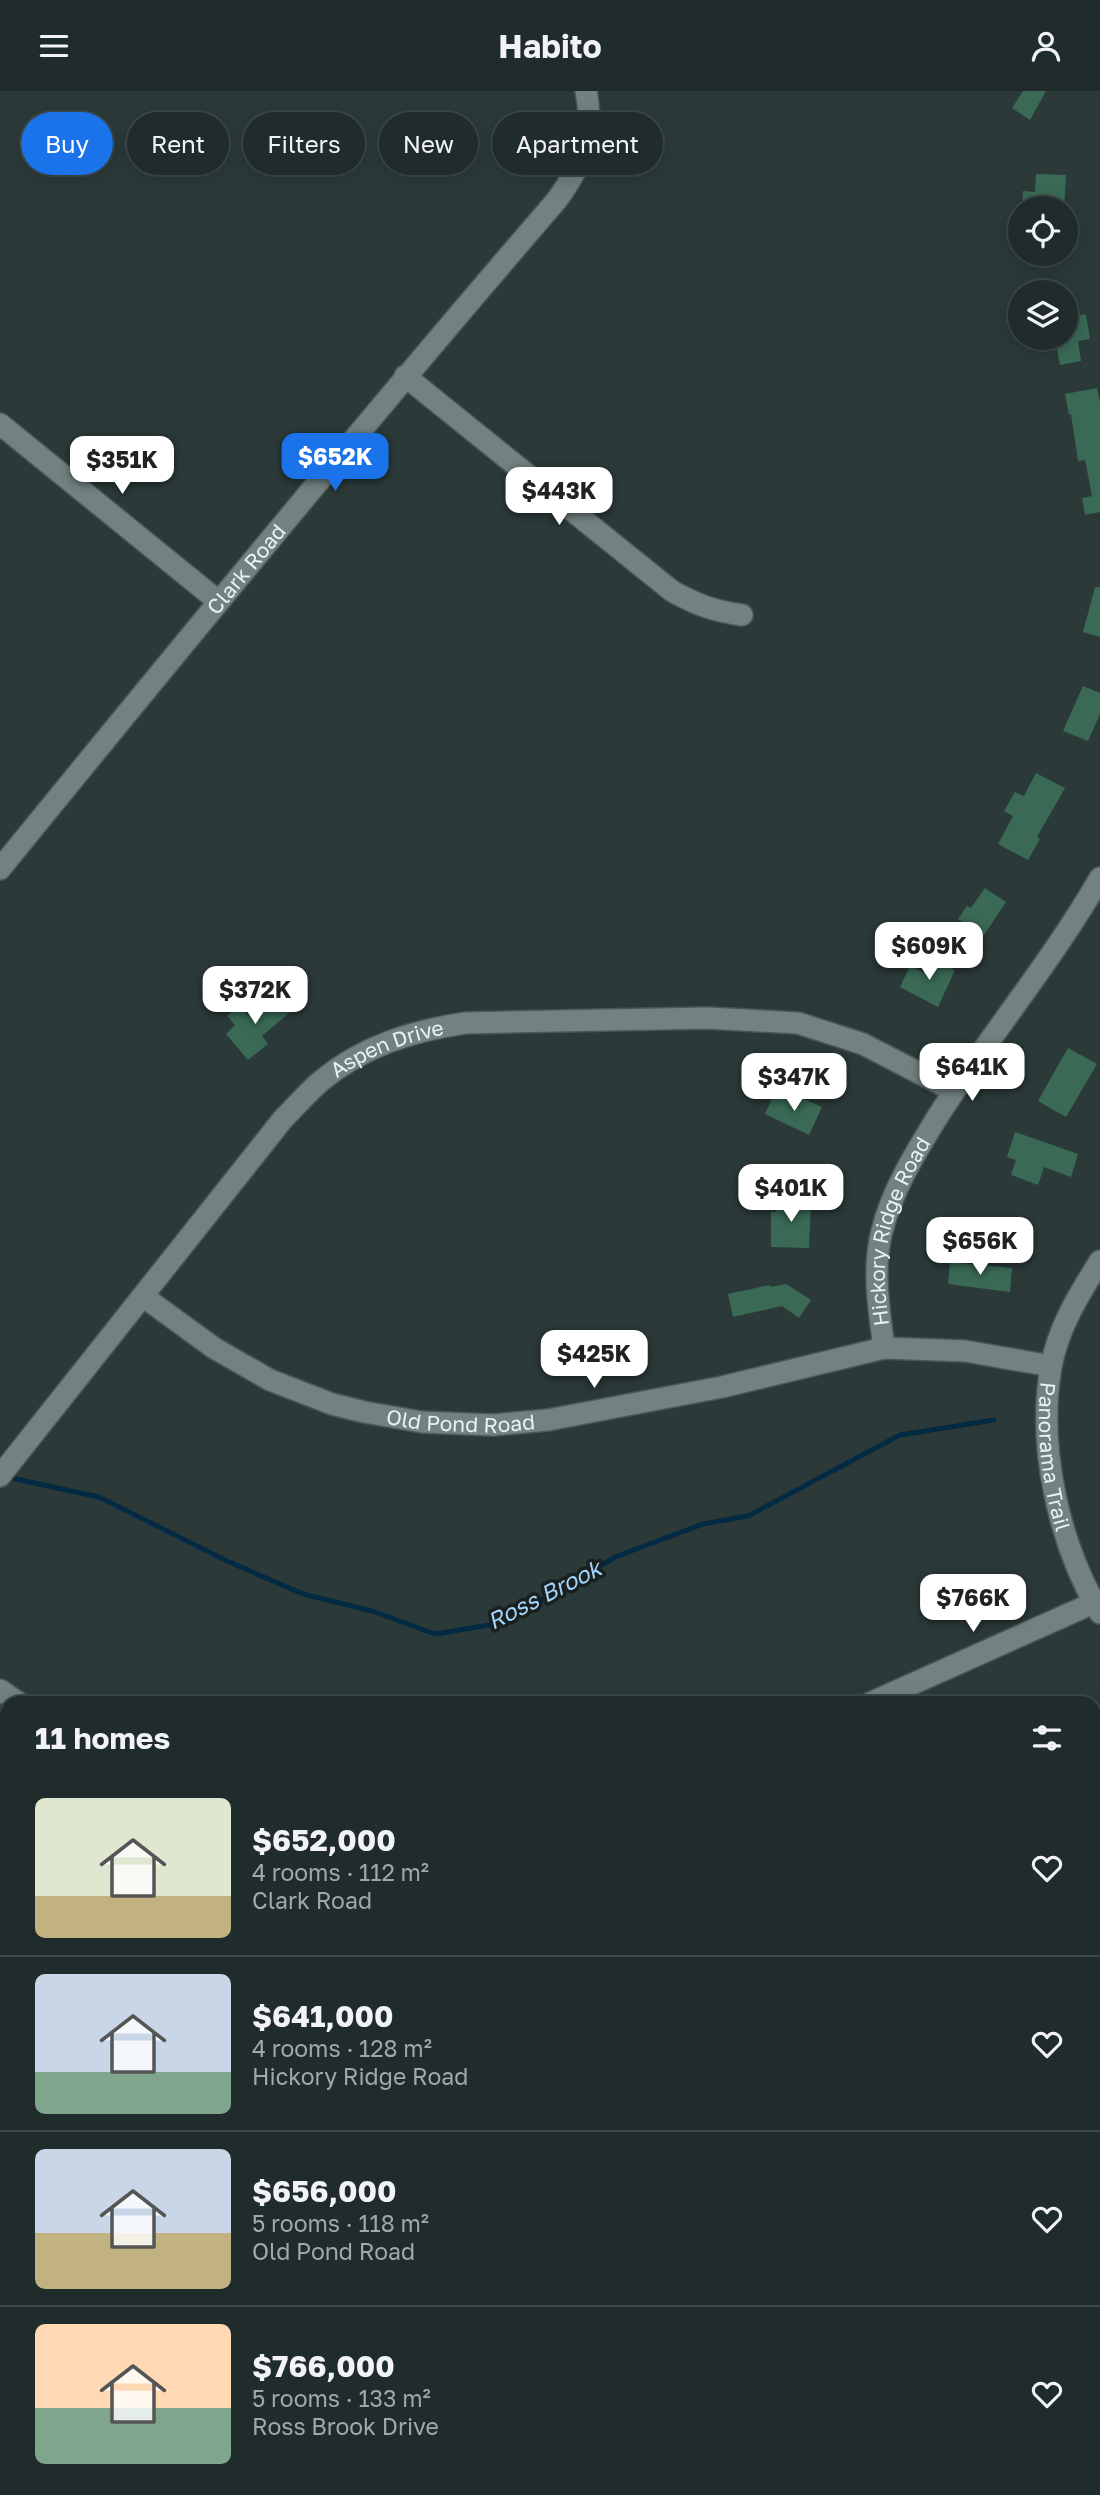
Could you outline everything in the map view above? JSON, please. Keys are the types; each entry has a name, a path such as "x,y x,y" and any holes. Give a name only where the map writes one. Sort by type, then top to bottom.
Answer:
{"street":[{"name":"Clark Road","path":"0,869 405,376 556,201 573,178 584,153 589,132 586,91"},
{"path":"405,376 672,591 694,604 714,611 743,615"},
{"path":"0,424 218,601"},
{"name":"Hickory Ridge Road","path":"884,1347 877,1296 881,1233 899,1184 954,1091 1100,878"},
{"name":"Aspen Drive","path":"0,1476 283,1119 320,1082 373,1047 406,1035 465,1024 707,1018 774,1020 808,1026 863,1044 954,1091"},
{"name":"Panorama Trail","path":"1098,1605 1068,1543 1054,1490 1048,1423 1051,1366 1066,1321 1100,1261"},
{"name":"Old Pond Road","path":"144,1297 214,1348 270,1380 364,1412 458,1425 548,1420 722,1387 884,1347 965,1351 1051,1366"},
{"path":"886,1696 1098,1605"}],"building":[{"path":"1023,91 1046,91 1030,120 1012,108"},
{"path":"1036,174 1066,175 1065,196 1023,196 1023,191 1035,192"},
{"path":"1086,314 1090,339 1078,341 1078,315"},
{"path":"1078,341 1081,361 1060,365 1057,350 1078,350"},
{"path":"1097,388 1100,402 1100,512 1085,515 1082,498 1092,496 1085,460 1078,461 1065,394"},
{"path":"1095,587 1100,587 1100,637 1083,632"},
{"path":"1083,686 1100,693 1100,714 1088,741 1063,731"},
{"path":"1036,773 1065,788 1037,837 1040,839 1028,860 998,844 1013,816 1004,811 1015,792 1024,796"},
{"path":"985,888 1006,902 972,953 951,939 963,922 958,919 967,906 971,908"},
{"path":"934,960 955,970 938,1007 900,987 910,966 927,974"},
{"path":"273,994 289,1013 262,1036 268,1044 248,1060 226,1034 235,1025 227,1016 239,1005 248,1015"},
{"path":"1068,1048 1097,1064 1066,1117 1038,1101"},
{"path":"774,1094 799,1104 802,1098 822,1107 809,1135 765,1114"},
{"path":"1015,1132 1078,1154 1071,1177 1044,1167 1038,1185 1011,1175 1016,1160 1007,1157"},
{"path":"776,1200 811,1200 809,1248 771,1247 771,1212 776,1212"},
{"path":"950,1262 1012,1268 1010,1292 948,1284"},
{"path":"786,1284 811,1300 799,1318 782,1306 733,1317 728,1294"}],"waterway":[{"name":"Ross Brook","path":"11,1478 99,1497 227,1561 303,1594 372,1611 435,1634 495,1624 615,1557 703,1524 748,1516 900,1435 994,1420"}]}
